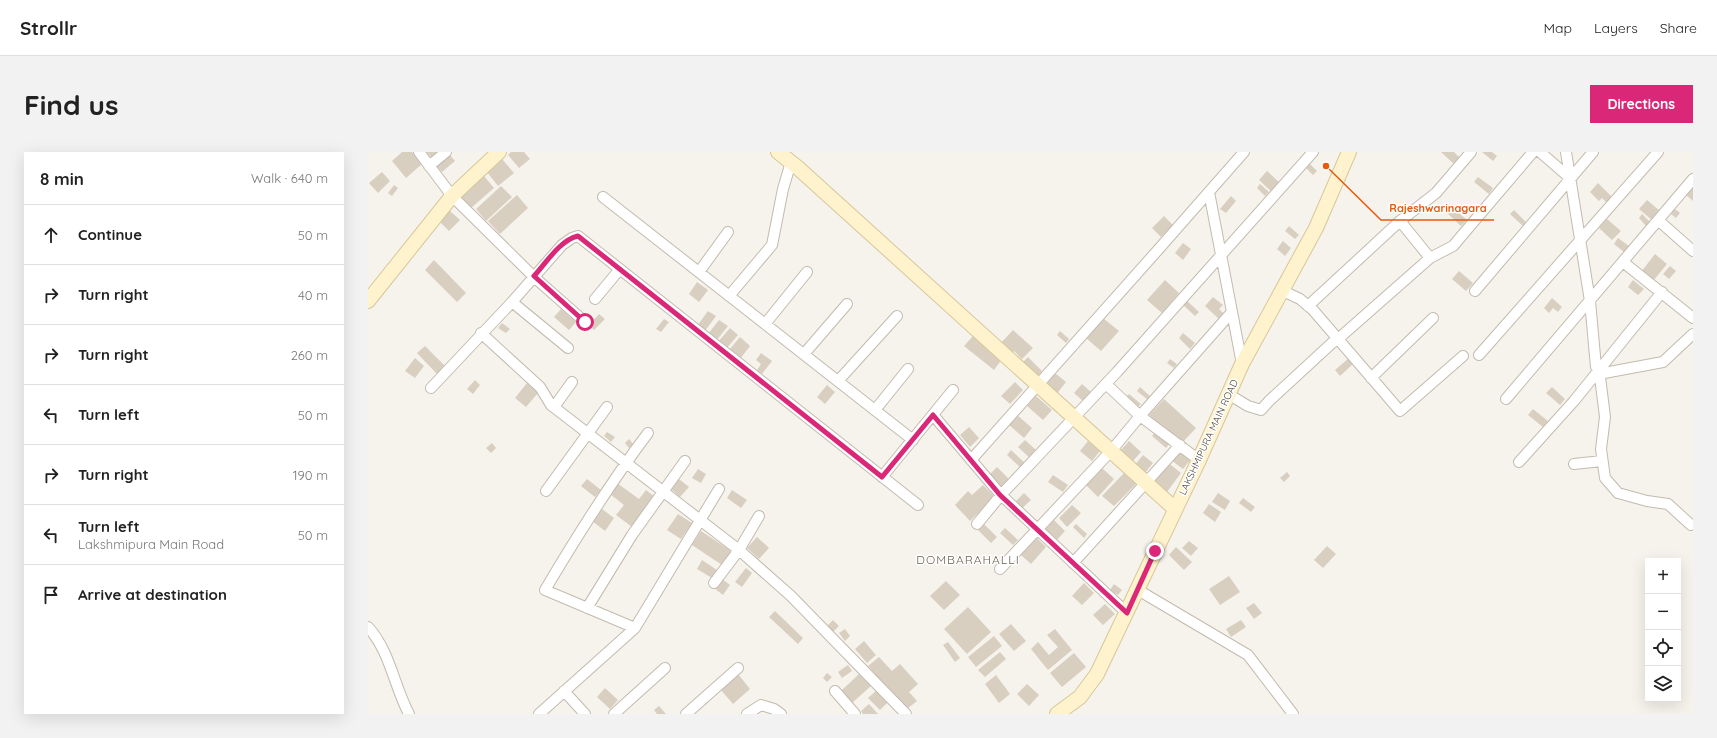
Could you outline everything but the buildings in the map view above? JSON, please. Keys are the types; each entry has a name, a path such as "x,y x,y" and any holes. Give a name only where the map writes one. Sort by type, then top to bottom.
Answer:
{"street":[{"path":"419,152 452,196 534,276 585,322"},
{"path":"430,166 446,152"},
{"path":"368,301 452,196 498,152"},
{"path":"778,152 791,162 1175,509"},
{"path":"971,460 1244,152"},
{"path":"977,524 1000,495 1106,384 1313,152"},
{"name":"LAKSHMIPURA MAIN ROAD","path":"1058,714 1080,697 1097,674 1175,509 1200,460 1242,364 1316,228 1349,152"},
{"path":"1308,306 1400,221 1436,193 1471,152"},
{"path":"1228,394 1248,406 1261,410 1326,348 1430,258 1453,246 1533,152"},
{"path":"1540,152 1570,178"},
{"path":"1566,152 1590,301 1596,367 1604,373 1663,362 1693,334"},
{"path":"1475,291 1593,152"},
{"path":"1480,355 1658,152"},
{"path":"730,296 772,245 783,189 791,162"},
{"path":"1506,399 1693,179"},
{"path":"1209,192 1220,257 1242,364"},
{"path":"603,197 913,440"},
{"path":"1658,220 1693,251"},
{"path":"1400,221 1430,258"},
{"path":"699,272 728,232"},
{"path":"431,388 481,333 512,302 562,245 578,236 918,505"},
{"path":"1622,262 1662,292 1693,318"},
{"path":"595,299 620,269"},
{"path":"765,324 808,272"},
{"path":"1281,290 1300,299 1308,306 1400,411 1463,356"},
{"path":"1519,462 1574,401 1662,292"},
{"path":"512,302 568,348"},
{"path":"804,354 847,304"},
{"path":"1000,569 1111,451 1231,313"},
{"path":"838,381 896,316"},
{"path":"1371,378 1433,318"},
{"path":"481,333 540,388 545,397 554,407 739,550 791,596 906,714"},
{"path":"875,410 908,369"},
{"path":"1599,369 1605,417 1601,449 1605,478 1618,493 1647,501 1668,504 1690,525"},
{"path":"554,407 572,382"},
{"path":"1106,384 1140,416 1200,460"},
{"path":"882,477 954,390"},
{"path":"546,491 607,407"},
{"path":"933,415 1000,495 1127,613"},
{"path":"635,628 545,590 587,519 648,433"},
{"path":"1072,563 1180,445"},
{"path":"587,608 632,535 685,461"},
{"path":"1574,464 1602,461"},
{"path":"539,714 635,628 719,489"},
{"path":"714,583 739,550 759,516"},
{"path":"1138,590 1248,655 1293,714"},
{"path":"368,627 384,651 400,698 409,714"},
{"path":"614,714 665,668"},
{"path":"686,714 738,668"},
{"path":"564,691 585,714"},
{"path":"835,691 856,714"},
{"path":"747,714 761,705 774,709 780,714"}],"place":[{"name":"Rajeshwarinagara","path":"1326,166"}],"district":[{"name":"DOMBARAHALLI","path":"968,560"}],"route":[{"path":"585,322 534,276 562,245 578,236 882,477 933,415 1000,495 1127,613 1155,551"}]}
